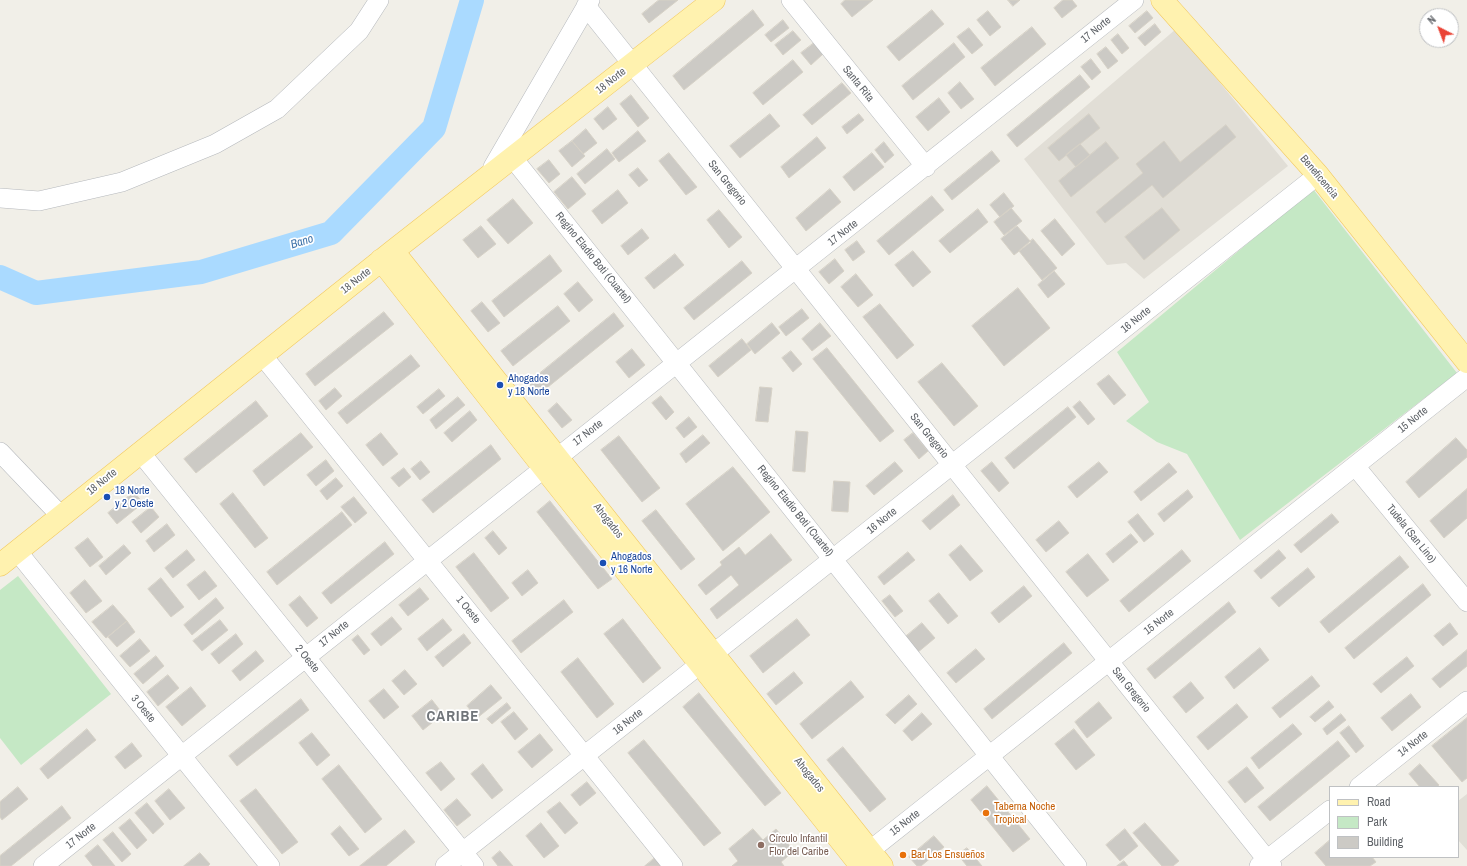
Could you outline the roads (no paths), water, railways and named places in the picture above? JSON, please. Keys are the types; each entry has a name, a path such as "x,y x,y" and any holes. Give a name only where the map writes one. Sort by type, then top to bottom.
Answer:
{"main road":[{"name":"18 Norte","path":"0,564 512,157 714,0"},
{"name":"Beneficencia","path":"1162,0 1318,175 1467,362"},
{"name":"Ahogados","path":"387,256 707,659 864,862"}],"street":[{"path":"0,198 39,200 122,182 215,144 277,109 359,31 379,0"},
{"name":"Santa Rita","path":"791,0 926,167"},
{"name":"17 Norte","path":"43,866 427,560 926,167 1134,0"},
{"path":"488,176 588,3"},
{"name":"San Gregorio","path":"588,3 632,64 1109,662 1266,864"},
{"name":"Regino Eladio Boti (Cuartel)","path":"512,157 834,559 1077,866"},
{"name":"16 Norte","path":"445,866 468,859 584,756 952,464 1080,365 1318,175"},
{"name":"1 Oeste","path":"262,355 673,866"},
{"name":"15 Norte","path":"864,862 990,756 1467,376"},
{"path":"0,452 61,516"},
{"name":"2 Oeste","path":"140,452 468,859"},
{"name":"Tudela (San Lino)","path":"1355,466 1467,602"},
{"name":"3 Oeste","path":"17,551 270,866"},
{"name":"14 Norte","path":"1360,786 1467,702"},
{"path":"1266,864 1329,811"}],"waterway":[{"name":"Bano","path":"0,277 36,293 201,272 331,233 434,128 472,0"}],"place":[{"name":"Ahogados y 18 Norte","path":"500,385"},
{"name":"18 Norte y 2 Oeste","path":"107,497"},
{"name":"Ahogados y 16 Norte","path":"603,563"},
{"name":"Taberna Noche Tropical","path":"986,813"},
{"name":"Círculo Infantil Flor del Caribe","path":"761,845"},
{"name":"Bar Los Ensueños","path":"903,855"}],"district":[{"name":"CARIBE","path":"453,717"}]}
